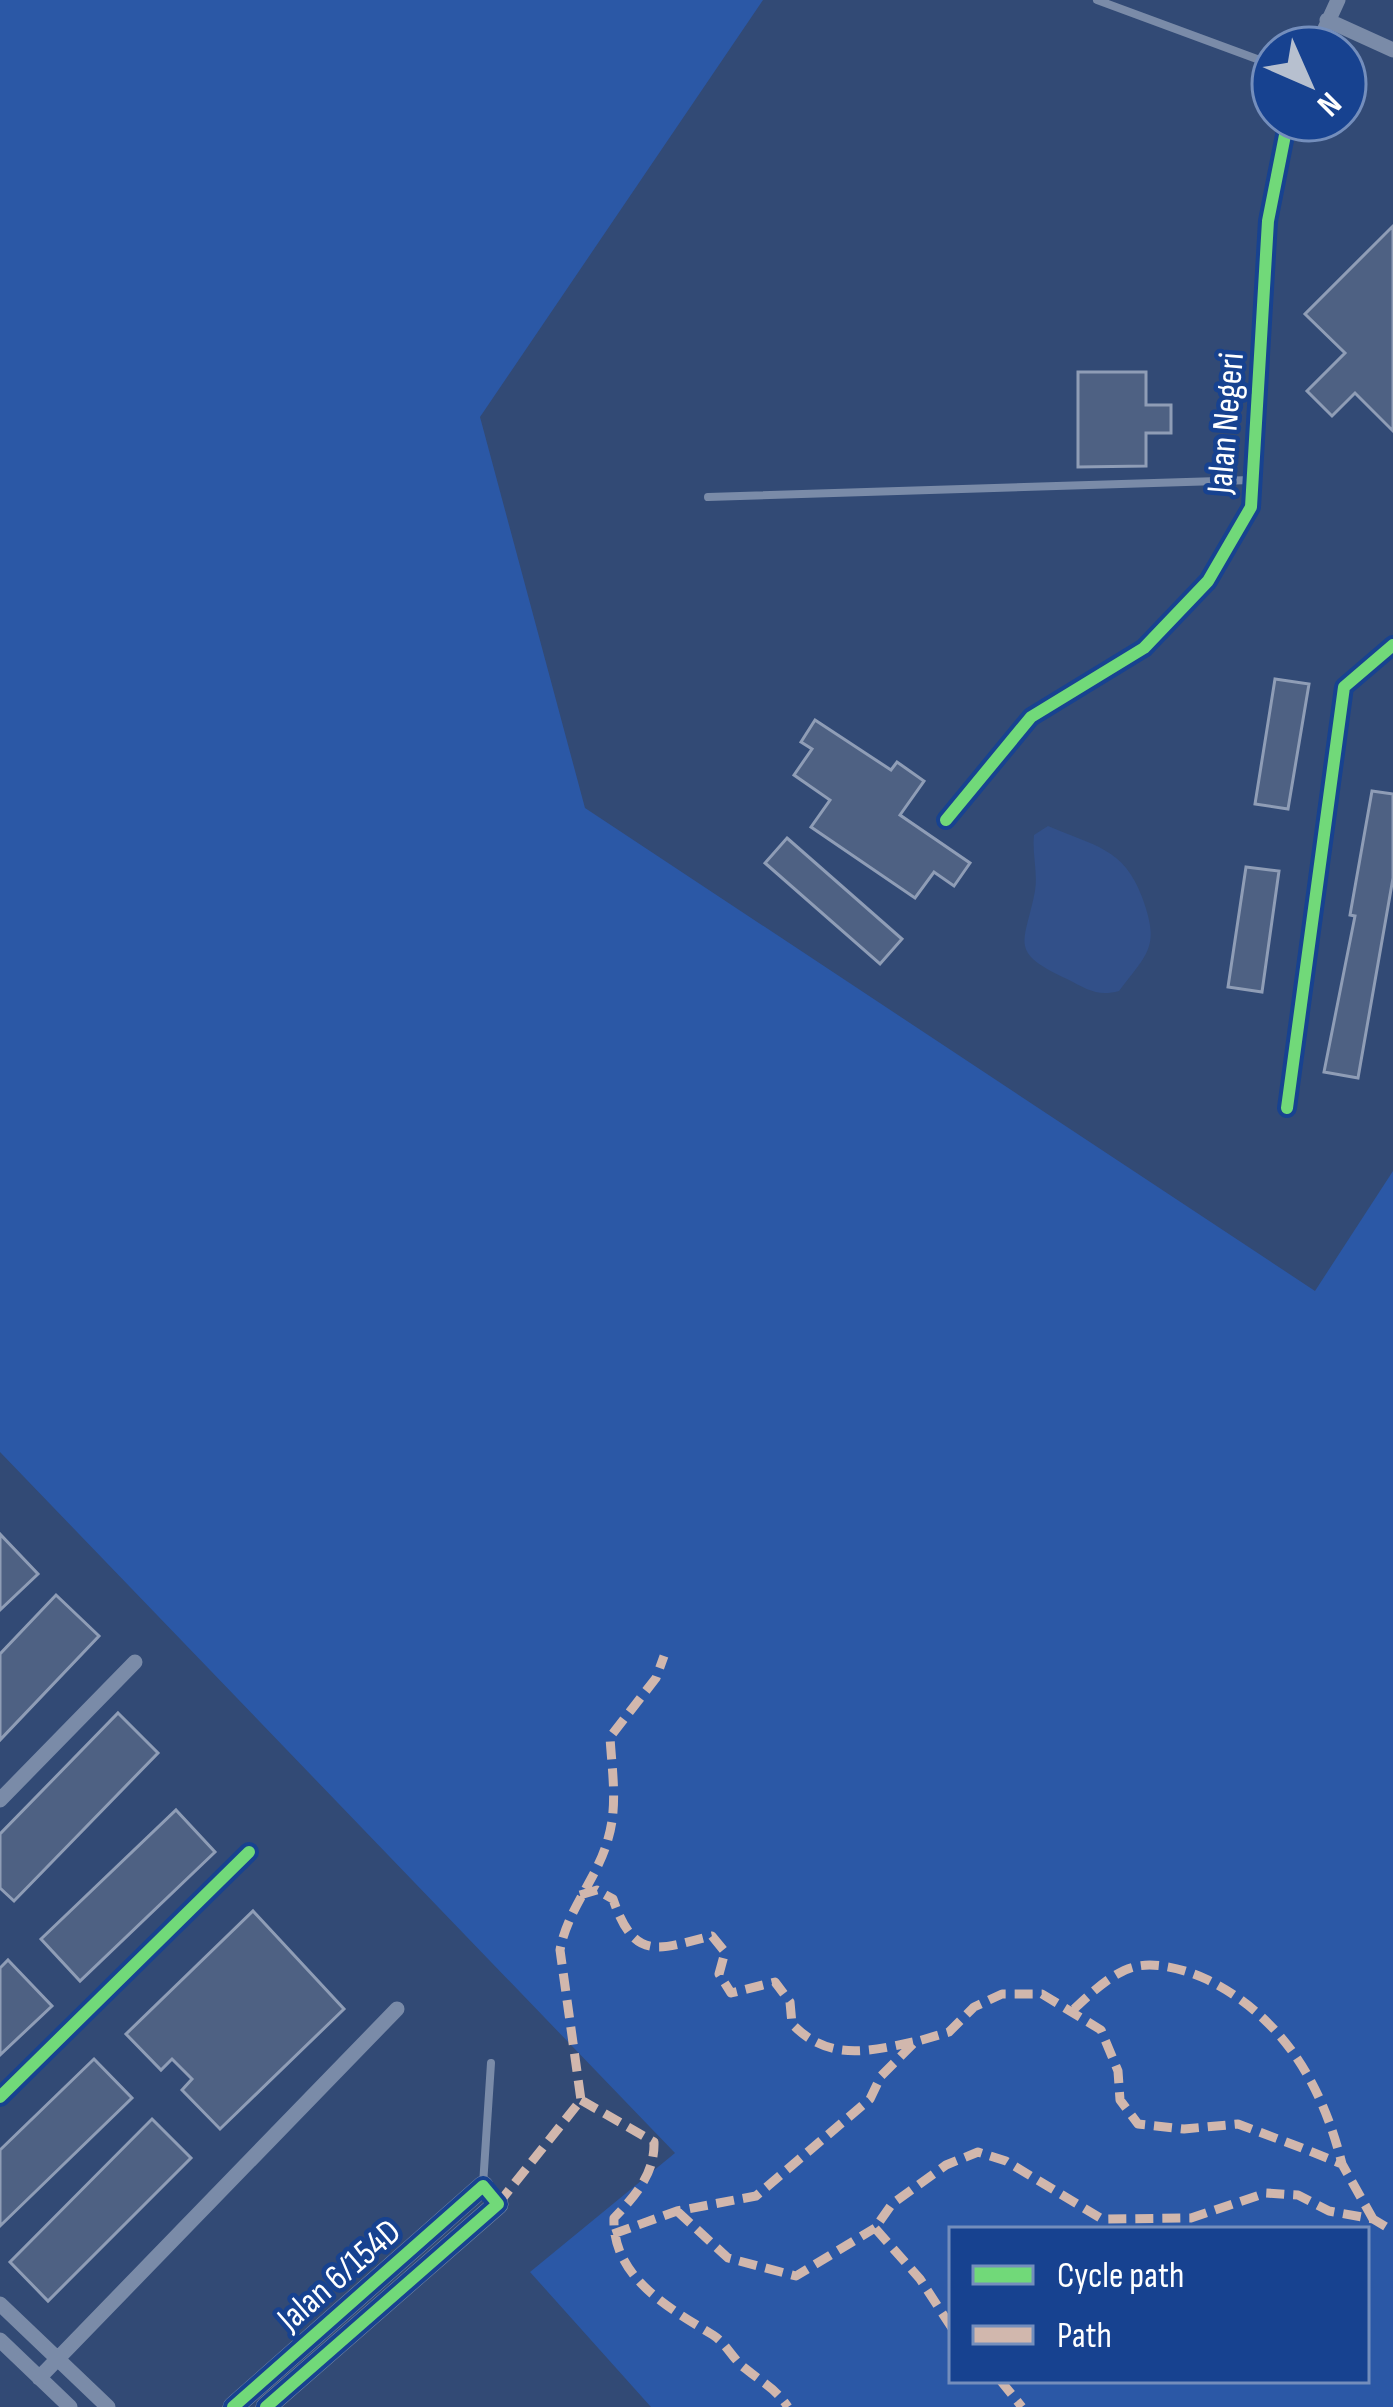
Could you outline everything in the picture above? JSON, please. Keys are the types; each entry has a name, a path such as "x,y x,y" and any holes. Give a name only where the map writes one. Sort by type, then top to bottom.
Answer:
{"street":[{"path":"1326,24 1339,0"},
{"path":"1328,20 1393,50"},
{"name":"Jalan Negeri","path":"946,820 1031,718 1144,648 1208,581 1251,507 1268,221 1283,144"},
{"path":"1287,1108 1344,687 1393,645"},
{"path":"0,1800 135,1662"},
{"path":"0,2097 249,1852"},
{"path":"39,2378 397,2009"},
{"name":"Jalan 6/154D","path":"233,2407 490,2195"},
{"name":"Jalan 6/154D","path":"266,2407 490,2195"},
{"path":"0,2304 108,2407"},
{"path":"0,2340 70,2407"}],"lane":[{"path":"1097,0 1249,55"},
{"path":"708,497 1252,480"},
{"path":"490,2195 491,2063"}],"shaded area":[{"path":"0,0 763,0 480,417 585,808 1315,1291 1393,1171 1393,2407 651,2407 530,2272 675,2153 0,1452"},
{"path":"1048,826 1116,858 1142,897 1151,938 1138,967 1119,991 1086,989 1028,953 1025,935 1036,884 1034,835"}],"building":[{"path":"1393,226 1393,431 1355,393 1332,416 1307,391 1345,353 1305,314"},
{"path":"1078,372 1146,372 1146,405 1171,405 1171,433 1146,433 1146,466 1078,467"},
{"path":"1275,679 1309,684 1288,809 1255,804"},
{"path":"815,720 891,770 897,762 924,781 900,815 970,863 954,886 934,872 915,898 811,827 830,800 794,775 812,749 801,742"},
{"path":"1372,791 1393,794 1393,878 1358,1078 1324,1072 1355,916 1350,915"},
{"path":"787,838 902,939 880,964 765,863"},
{"path":"1246,867 1279,871 1262,992 1228,987"},
{"path":"0,1534 38,1574 0,1610"},
{"path":"56,1595 99,1636 0,1740 0,1654"},
{"path":"118,1713 158,1753 14,1901 0,1888 0,1834"},
{"path":"176,1810 215,1852 80,1981 41,1939"},
{"path":"253,1911 344,2009 220,2129 182,2090 192,2079 172,2059 161,2070 126,2034"},
{"path":"8,1960 52,2006 0,2055 0,1968"},
{"path":"94,2059 132,2098 0,2226 0,2150"},
{"path":"152,2119 191,2158 48,2301 10,2262"}],"marked path":[{"path":"498,2204 581,2100 560,1950 611,1827 610,1737 656,1678 664,1656"},
{"path":"580,1895 597,1890 613,1899 630,1934 651,1946 712,1936 725,1952 719,1974 731,1993 775,1982 790,2002 792,2024 819,2044 848,2051 913,2042"},
{"path":"1074,2009 1110,1979 1142,1965 1190,1972 1233,1994 1295,2055 1323,2107 1342,2164"},
{"path":"613,2234 677,2211 756,2196 870,2099 881,2076 915,2042 949,2032 974,2007 1002,1994 1042,1994 1101,2030 1118,2071 1120,2100 1138,2124 1184,2129 1238,2124 1342,2164 1373,2219"},
{"path":"581,2100 654,2142 647,2174 614,2218 622,2257 633,2274 662,2302 718,2339 788,2407"},
{"path":"949,2323 920,2279 875,2228 892,2204 946,2165 978,2152 1006,2161 1102,2219 1191,2218 1266,2193 1298,2195 1329,2211 1373,2219 1393,2231"},
{"path":"677,2211 728,2258 796,2276 875,2228"},
{"path":"1002,2383 1022,2407"}],"cycle path":[{"path":"946,820 1031,717 1144,648 1208,581 1251,507 1268,221 1283,144"},
{"path":"1287,1108 1344,687 1393,645"},
{"path":"0,2097 249,1852"},
{"path":"233,2407 483,2186 498,2204 266,2407"}]}
